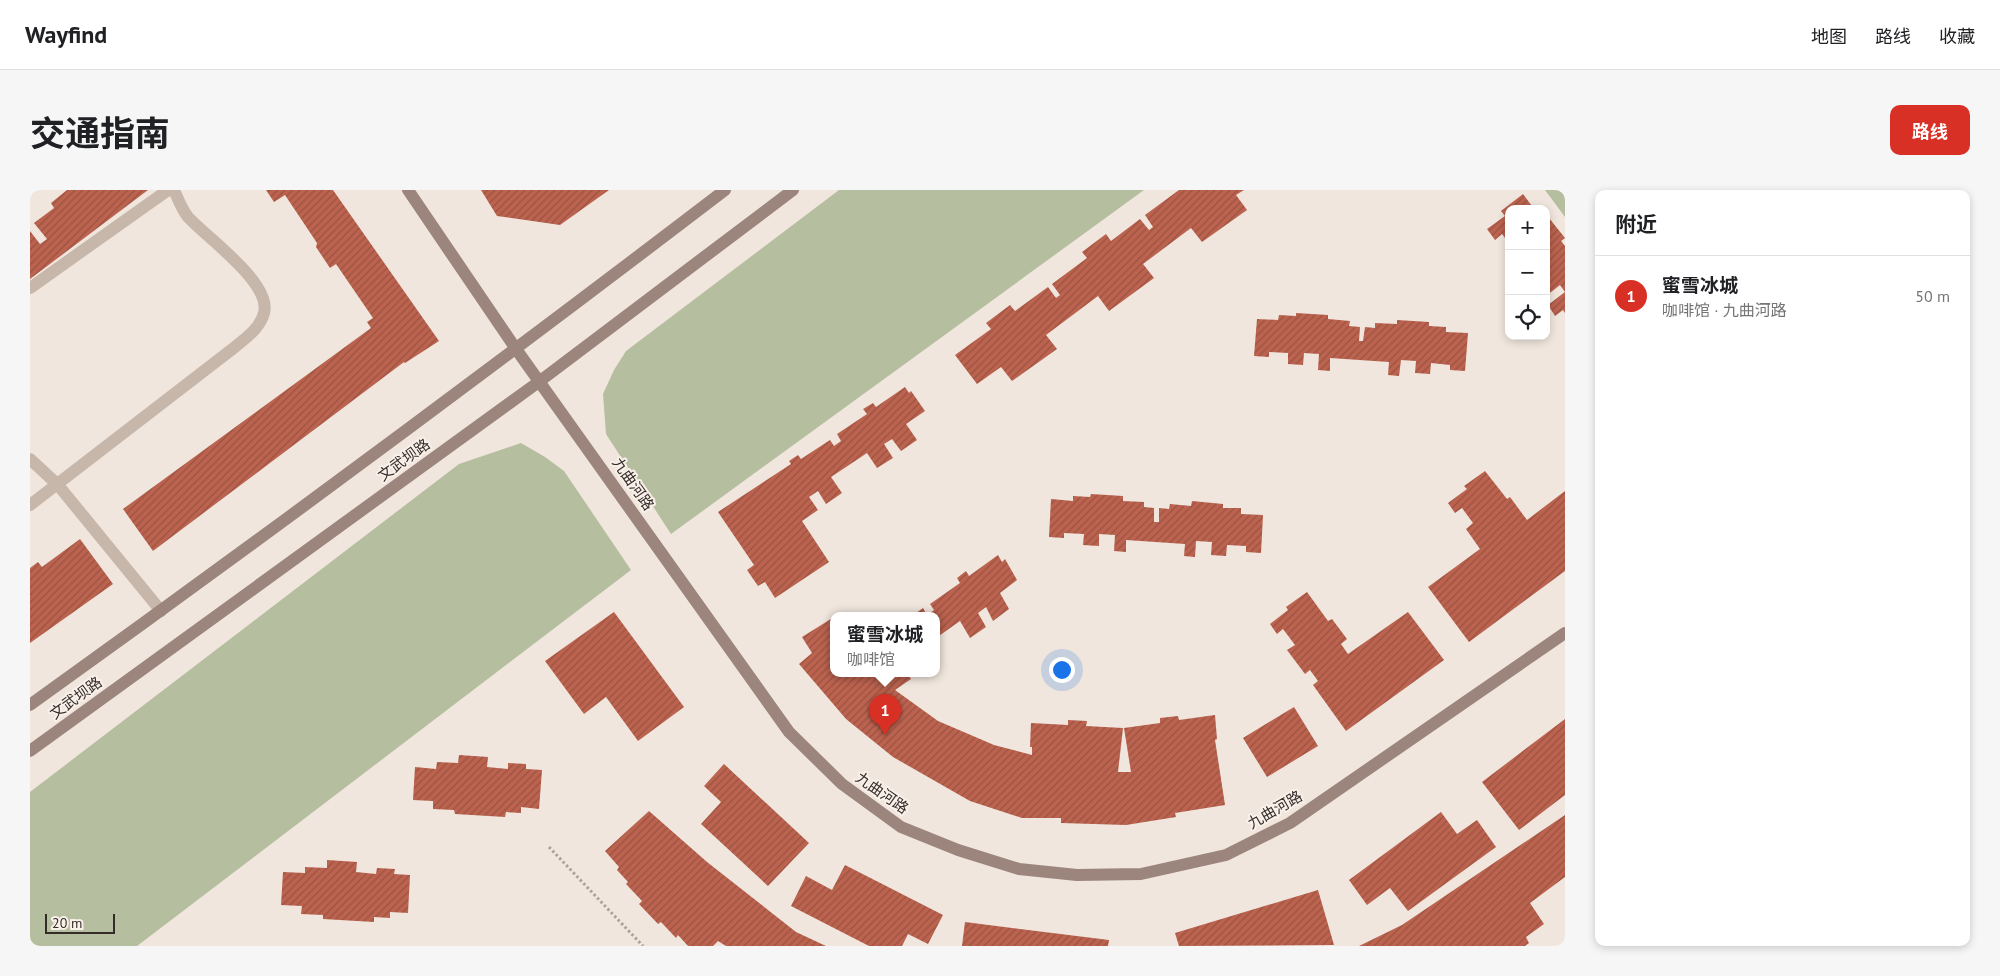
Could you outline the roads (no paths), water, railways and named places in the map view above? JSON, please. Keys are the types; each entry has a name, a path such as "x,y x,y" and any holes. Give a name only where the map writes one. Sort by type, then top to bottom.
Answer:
{"main road":[{"name":"九曲河路","path":"408,190 516,349 789,732 842,784 901,827 958,850 1019,869 1077,875 1141,874 1226,855 1290,823 1565,633"},
{"name":"文武坝路","path":"30,705 161,611 516,349 725,190"},
{"name":"文武坝路","path":"30,752 540,381 793,190"}],"lane":[{"path":"30,288 168,190"},
{"path":"30,505 235,347 256,329 265,311 262,294 252,276 214,244 187,216 174,190"},
{"path":"30,459 58,485 161,611"}],"place":[{"name":"蜜雪冰城","path":"885,735"}]}
